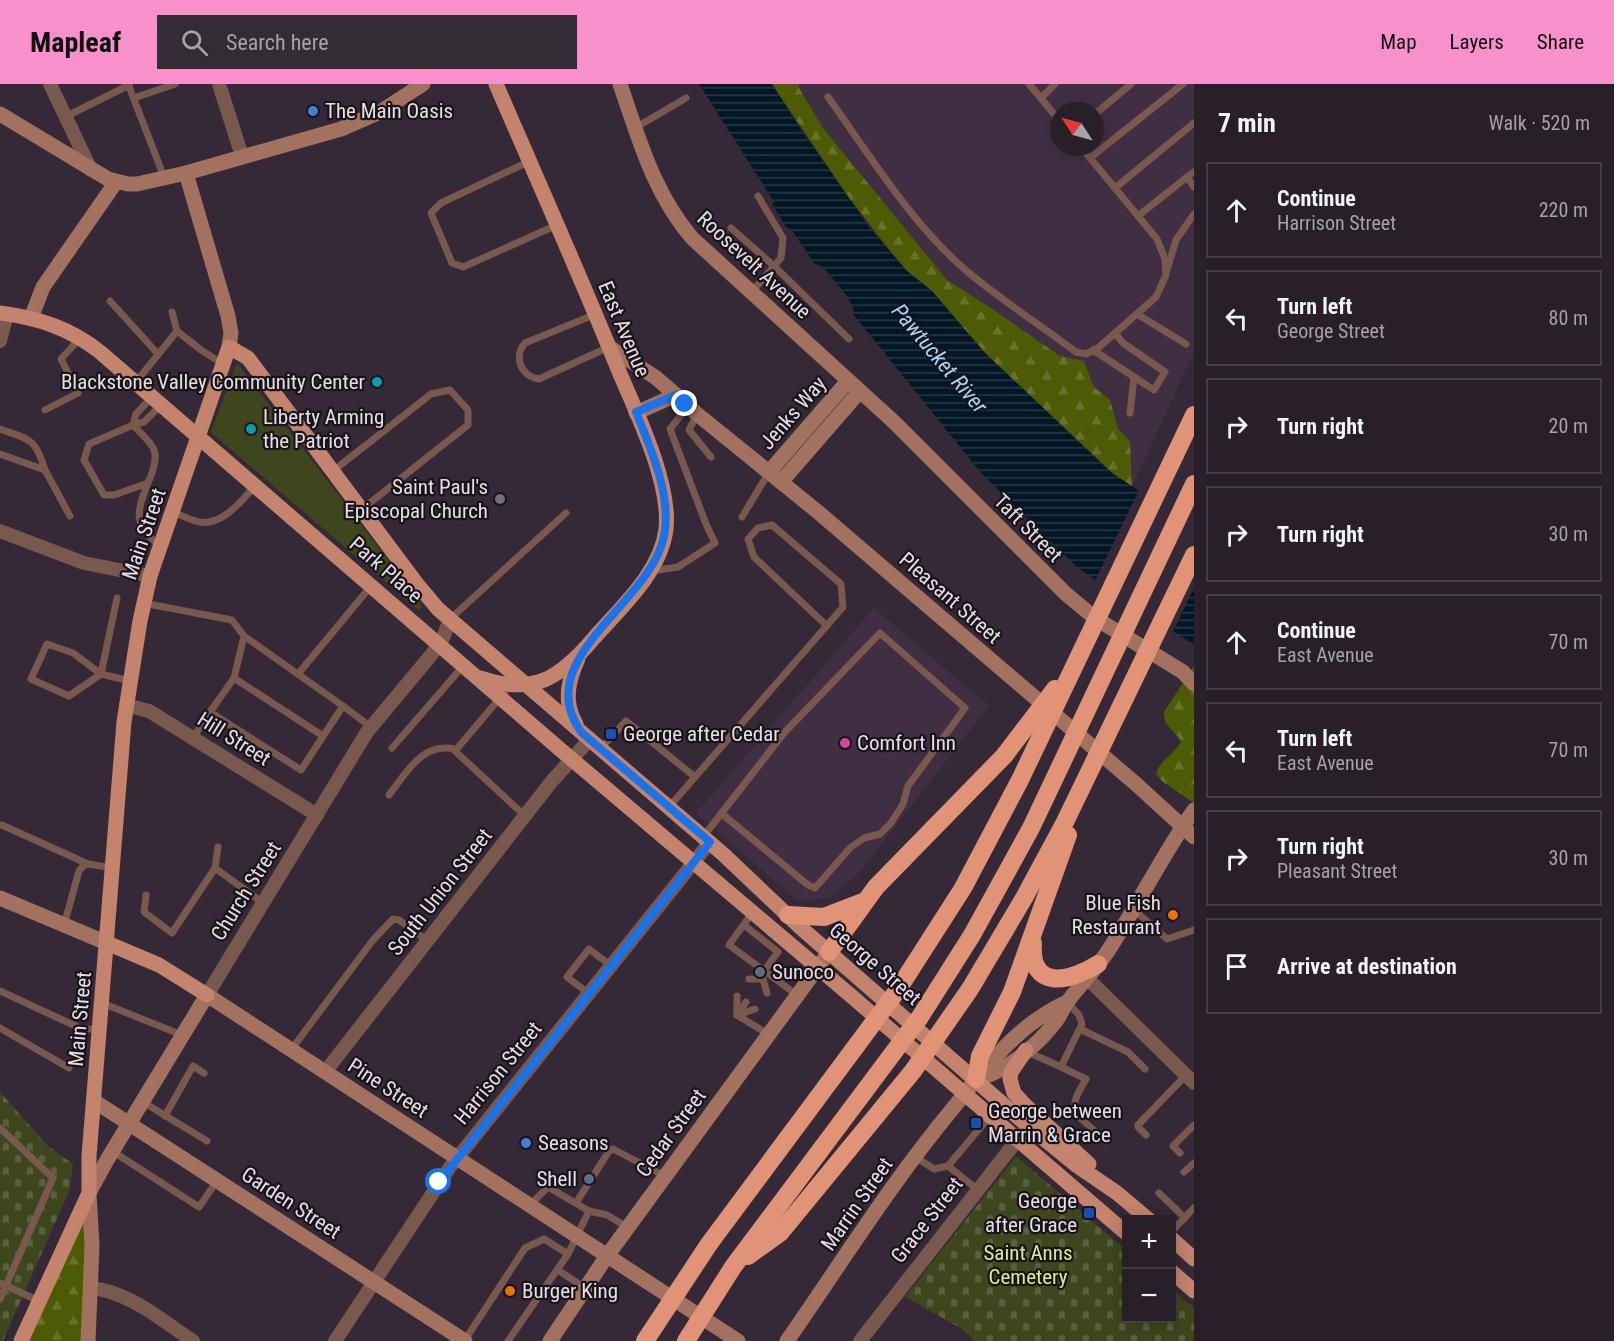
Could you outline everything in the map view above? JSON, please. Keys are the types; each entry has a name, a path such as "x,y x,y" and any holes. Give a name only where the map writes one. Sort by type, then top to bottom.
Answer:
{"highway":[{"path":"645,1341 709,1244 855,1050 938,930 981,856 1041,736 1057,693 1080,653 1194,415"},
{"path":"686,1341 734,1267 891,1057 946,977 1012,865 1194,484"},
{"path":"734,1267 780,1233 929,1049 970,989 1015,915 1092,770 1194,555"},
{"path":"829,952 865,901 904,856 997,764 1033,718 1057,693"},
{"path":"970,1086 980,1056 1005,1006 1035,931 1092,770"},
{"path":"788,915 824,917 865,901"},
{"path":"1035,931 1033,957 1043,974 1056,979 1071,978 1093,972"}],"main road":[{"path":"0,114 91,170 116,182 137,184 186,173 328,133 390,106 423,84"},
{"name":"East Avenue","path":"496,84 636,412 658,476 666,518 664,540 649,572 580,654 558,674 542,682 518,683"},
{"name":"Roosevelt Avenue","path":"620,84 659,191 678,222 705,250 854,386"},
{"path":"4,314 31,318 81,337 199,436 229,346 231,333 186,173"},
{"path":"31,318 43,287 116,182"},
{"name":"Park Place","path":"229,346 248,358 423,592 518,683 590,740"},
{"name":"Pleasant Street","path":"609,347 655,377 775,477 1189,831"},
{"name":"Jenks Way","path":"775,477 854,386"},
{"name":"Taft Street","path":"854,386 900,428 1036,567 1073,601 1095,618 1190,677"},
{"path":"636,412 676,395"},
{"name":"Park Place","path":"199,436 566,755"},
{"name":"Main Street","path":"88,1341 92,1231 89,1156 126,705 143,603 150,576 199,436"},
{"path":"580,654 567,695 571,716 590,740"},
{"path":"469,671 497,683 518,683"},
{"name":"George Street","path":"590,740 706,839 829,952 945,1052 990,1115 1122,1230"},
{"name":"George Street","path":"566,755 693,862 748,919 817,967 935,1067 970,1086 1028,1126 1076,1165 1143,1214"},
{"path":"970,1086 1003,1069 1051,1028 1067,1002 1093,972 1133,909 1189,831 1194,810"},
{"name":"Pine Street","path":"0,898 159,965 207,994 738,1341"},
{"name":"Cedar Street","path":"550,1341 607,1256 829,952"},
{"name":"Church Street","path":"89,1193 207,994"},
{"path":"970,1086 993,1058 1033,1023 1067,1002"},
{"path":"1026,1050 1011,1072 1010,1079 1014,1093 1143,1214"},
{"name":"Marrin Street","path":"787,1341 915,1156 970,1086"},
{"name":"Garden Street","path":"94,1101 465,1341"},
{"path":"21,1341 89,1193"},
{"path":"1176,1243 1194,1259"},
{"path":"1176,1275 1194,1291"},
{"path":"707,1321 722,1341"}],"street":[{"path":"219,84 242,156"},
{"path":"52,85 91,170"},
{"path":"0,341 4,314"},
{"path":"0,531 84,563 150,576"},
{"name":"Church Street","path":"207,994 371,727 439,644 450,619"},
{"name":"Hill Street","path":"126,705 149,711 317,815"},
{"name":"South Union Street","path":"325,1072 525,816 566,755 590,740"},
{"name":"Harrison Street","path":"335,1341 457,1158 693,862 706,839"},
{"path":"1093,972 1190,1079"},
{"name":"Grace Street","path":"860,1341 1028,1126"},
{"path":"91,1288 110,1290 128,1298 193,1341"}],"lane":[{"path":"65,117 129,84 164,178"},
{"path":"134,98 175,84"},
{"path":"1029,84 1050,109"},
{"path":"1041,98 1055,84"},
{"path":"1104,106 1131,84"},
{"path":"1166,275 1161,246 1090,158 1179,85"},
{"path":"828,97 912,213 968,272 1076,352 1086,354 1093,350 1156,297 1166,275 1176,240 1194,214"},
{"path":"635,128 686,98"},
{"path":"1115,188 1194,123"},
{"path":"530,161 441,203 431,213 452,262 463,267 557,225"},
{"path":"1138,216 1194,172"},
{"path":"1187,177 1194,187"},
{"path":"751,292 781,258 783,238 758,196"},
{"path":"731,228 849,339"},
{"path":"110,301 159,354"},
{"path":"172,312 177,330 201,350 223,364"},
{"path":"596,314 525,343 519,349 518,357 524,372 530,378 539,379 609,347"},
{"path":"1137,314 1186,344"},
{"path":"136,382 177,330"},
{"path":"1093,350 1154,390 1165,372 1123,343 1115,333"},
{"path":"45,410 78,393 61,359 81,337"},
{"path":"1130,413 1134,377"},
{"path":"333,471 431,394 450,390 468,410 468,425 361,510"},
{"path":"133,424 136,414 157,400"},
{"path":"148,483 114,495 104,495 84,460 89,444 133,424 144,422 157,400"},
{"path":"693,410 689,430 711,457"},
{"path":"649,572 678,567 715,543 670,429 693,410"},
{"path":"133,424 154,450 155,463 138,510 138,521 148,537 161,546"},
{"path":"0,429 29,439 39,450 45,470 69,516"},
{"path":"0,454 45,470"},
{"path":"742,517 775,477"},
{"path":"173,512 202,523 217,519 234,510 256,485"},
{"path":"450,619 566,513"},
{"path":"669,807 827,626 843,607 841,584 772,525 758,528 748,539 754,557 827,626"},
{"path":"298,674 371,585"},
{"path":"117,598 101,674 69,696 31,679 47,644 73,653 101,674 130,681"},
{"path":"143,603 232,620 244,636 371,727"},
{"path":"706,839 722,813 784,733 880,633 964,708 908,786 903,804 891,823 880,834 864,838 850,848 816,888 808,885 722,813"},
{"path":"193,738 234,678 244,636"},
{"path":"392,748 469,671"},
{"path":"234,678 323,736"},
{"path":"455,749 500,698 518,683"},
{"path":"210,712 301,770 342,706"},
{"path":"590,740 626,721 695,777"},
{"path":"389,795 421,756 433,749 443,747 455,749"},
{"path":"455,749 455,753 525,816"},
{"path":"2,825 88,864 113,868"},
{"path":"146,895 144,912 172,933 215,868 218,847"},
{"path":"64,925 79,871 88,864"},
{"path":"215,868 263,903"},
{"path":"1133,909 1167,939 1194,930"},
{"path":"291,1050 373,940 393,919 399,920 428,941"},
{"path":"758,986 765,974 778,952 748,919 729,945 765,974 797,995"},
{"path":"588,993 567,977 589,949 610,965"},
{"path":"749,980 765,974"},
{"path":"765,974 767,993"},
{"path":"0,991 82,1029 100,1029"},
{"path":"737,996 737,1015"},
{"path":"737,1015 746,1002"},
{"path":"1061,1068 1080,1029 1081,1019 1067,1002"},
{"path":"102,1003 182,1035"},
{"path":"737,1015 755,1009"},
{"path":"737,1015 768,1035"},
{"path":"0,1028 69,1068"},
{"path":"1080,1029 1128,1052 1145,1069"},
{"path":"1026,1050 1086,1079 1074,1105 1074,1110 1106,1141"},
{"path":"165,1116 193,1066 204,1073"},
{"path":"1146,1135 1138,1125 1190,1079"},
{"path":"142,1102 207,1141"},
{"path":"915,1156 934,1168 940,1169 948,1166 990,1115"},
{"path":"1180,1153 1173,1146 1194,1125"},
{"path":"0,1128 53,1178 3,1285 0,1299"},
{"path":"576,1203 609,1151 613,1149 665,1176"},
{"path":"112,1151 199,1207 217,1180"},
{"path":"1184,1172 1194,1163"},
{"path":"948,1166 978,1190"},
{"path":"530,1205 548,1187 589,1211 607,1215 628,1227"},
{"path":"1159,1193 1185,1218"},
{"path":"1176,1228 1194,1208"},
{"path":"507,1341 558,1270 578,1236 581,1224 589,1211"},
{"path":"465,1341 525,1248 544,1239 568,1254"},
{"path":"558,1270 585,1288"},
{"path":"3,1285 39,1301"}],"shaded area":[{"path":"799,84 1194,84 1194,352 1132,487 1130,442 1118,429 1110,400 1094,387 1084,361 1060,356 947,280 823,128 799,88"},
{"path":"874,608 989,706 863,868 830,898 798,901 696,813"}],"green space":[{"path":"772,84 799,84 799,88 823,128 947,280 1060,356 1084,361 1094,387 1110,400 1118,429 1130,441 1132,487 1112,473 985,353 932,291 907,271 847,195"},
{"path":"237,363 420,601 421,608 418,610 213,434 211,431"},
{"path":"1194,666 1194,803 1162,781 1156,774 1161,764 1181,742 1165,721 1164,712"},
{"path":"0,1092 48,1146 73,1164 70,1189 3,1341 0,1341"},
{"name":"Saint Anns Cemetery","path":"1016,1156 1122,1247 1122,1323 1176,1323 1176,1292 1194,1308 1194,1341 971,1341 973,1339 962,1329 905,1297"},
{"path":"87,1197 83,1341 20,1341"}],"water":[{"name":"Pawtucket River","path":"699,84 772,84 870,228 907,271 932,291 985,353 1112,473 1194,527 1194,645 1078,568 981,473 854,315 853,306 843,291 822,266 815,264 791,229 786,227 772,204 774,202"}],"pier":[{"path":"1140,488 1194,523 1194,588 1172,634 1094,583"}],"place":[{"name":"The Main Oasis","path":"313,111"},
{"name":"Blackstone Valley Community Center","path":"377,382"},
{"name":"Liberty Arming the Patriot","path":"251,429"},
{"name":"Saint Paul's Episcopal Church","path":"500,499"},
{"name":"George after Cedar","path":"611,734"},
{"name":"Comfort Inn","path":"845,743"},
{"name":"Blue Fish Restaurant","path":"1173,915"},
{"name":"Sunoco","path":"760,972"},
{"name":"George between Marrin & Grace","path":"976,1123"},
{"name":"Seasons","path":"526,1143"},
{"name":"Shell","path":"589,1179"},
{"name":"George after Grace","path":"1089,1213"},
{"name":"Burger King","path":"510,1291"}],"route":[{"path":"439,1182 710,842 581,732 571,716 567,695 580,654 649,572 664,540 666,518 662,489 636,412 676,395 685,404"}]}
